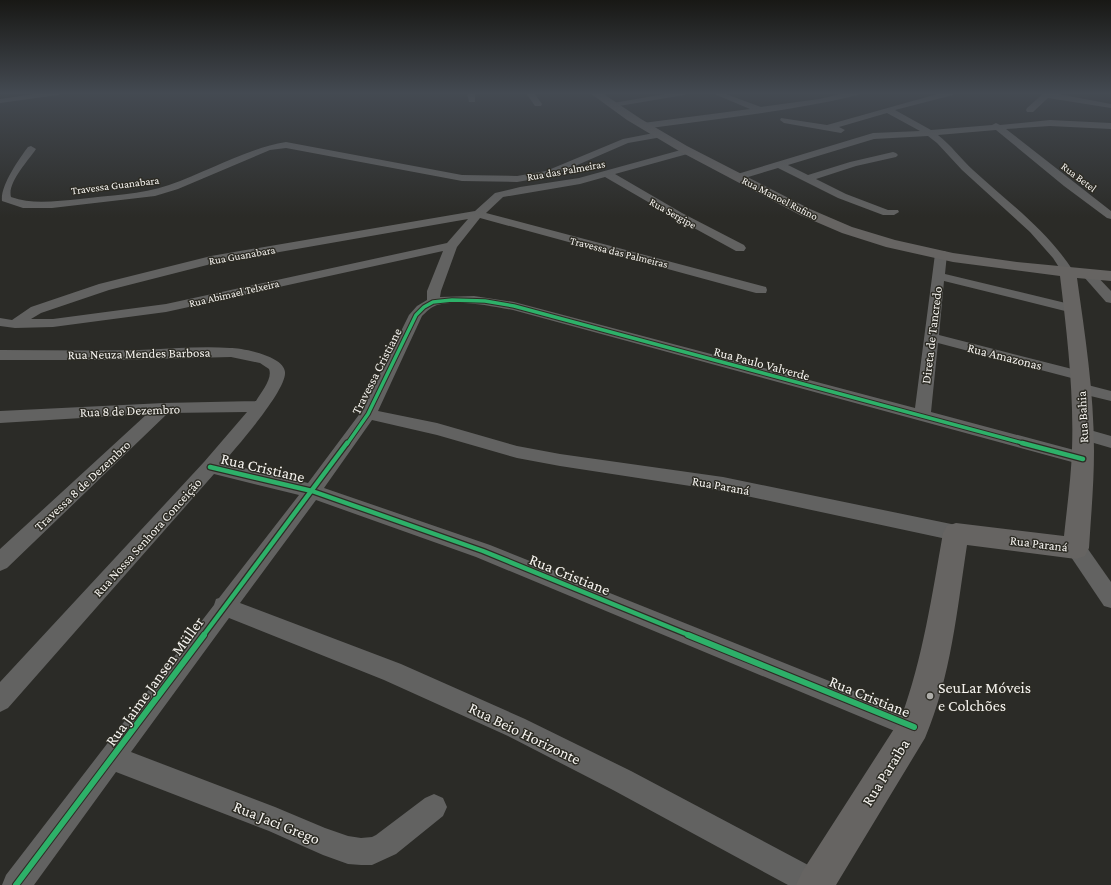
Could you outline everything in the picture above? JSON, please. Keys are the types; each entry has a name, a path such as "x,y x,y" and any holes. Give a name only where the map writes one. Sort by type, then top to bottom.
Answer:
{"main road":[{"name":"Rua Manoel Rufino","path":"660,135 738,177 844,230 886,242 982,261 1022,271 1057,275 1068,272 1111,276"},
{"name":"Rua Bahia","path":"1068,272 1073,309 1084,434 1076,548"},
{"name":"Rua Paraná","path":"956,533 1076,548"},
{"name":"Rua Paraiba","path":"815,884 914,727 926,692 938,642 956,533"}],"street":[{"path":"626,140 631,134"},
{"path":"865,134 873,136"},
{"path":"738,177 873,136 905,134"},
{"path":"932,134 942,143 966,169 1040,236 1060,258 1068,272"},
{"name":"Rua Betel","path":"1006,134 1111,216"},
{"name":"Travessa Guanabara","path":"31,149 5,188 4,194 6,199 12,202 38,206 165,190 264,149 276,146 286,145 462,178 498,180 517,179 548,174 626,140 660,135"},
{"name":"Rua das Palmeiras","path":"433,302 434,291 451,246 478,214 494,199 508,192 560,185 609,175 688,151"},
{"path":"806,179 853,164 893,155"},
{"path":"779,165 842,196 887,213 894,212"},
{"name":"Rua Sergipe","path":"609,175 678,215 740,248"},
{"name":"Travessa das Palmeiras","path":"478,214 761,290"},
{"name":"Rua Guanabara","path":"15,324 36,310 104,287 211,260 478,214"},
{"name":"Rua Abimael Telxeira","path":"0,322 15,324 67,322 166,308 451,246"},
{"name":"Direta de Tancredo","path":"922,416 941,254"},
{"path":"1088,274 1111,299"},
{"path":"938,276 1073,309"},
{"name":"Rua Paulo Valverde","path":"433,302 458,300 484,301 514,306 1083,459"},
{"name":"Travessa Cristiane","path":"312,491 368,414 416,315 420,310 433,302"},
{"name":"Rua Amazonas","path":"931,337 1080,382 1111,396"},
{"name":"Rua Neuza Mendes Barbosa","path":"0,355 114,355 231,352 264,360 276,366"},
{"name":"Rua Nossa Senhora Conceição","path":"0,698 210,467 261,406 276,380 278,372 276,366"},
{"name":"Rua 8 de Dezembro","path":"0,417 164,408 261,406"},
{"name":"Travessa 8 de Dezembro","path":"0,562 164,408"},
{"name":"Rua Paraná","path":"368,414 437,429 524,453 560,460 723,484 956,533"},
{"path":"1084,434 1111,442"},
{"name":"Rua Cristiane","path":"210,467 312,491 483,551 914,727"},
{"name":"Rua Jaime Jansen Müller","path":"16,885 113,758 224,606 312,491"},
{"path":"1076,548 1111,599"},
{"name":"Rua Beio Horizonte","path":"224,606 346,652 439,692 550,744 815,884"},
{"name":"Rua Jaci Grego","path":"113,758 280,822 335,846 359,850 373,850 385,845 434,807"}],"cycle path":[{"path":"16,885 312,491 368,414 416,315 424,307 433,302 442,300 485,301 514,306 1083,459"},
{"path":"210,467 312,491 483,551 914,727"}],"place":[{"name":"SeuLar Móveis e Colchões","path":"930,696"}]}
